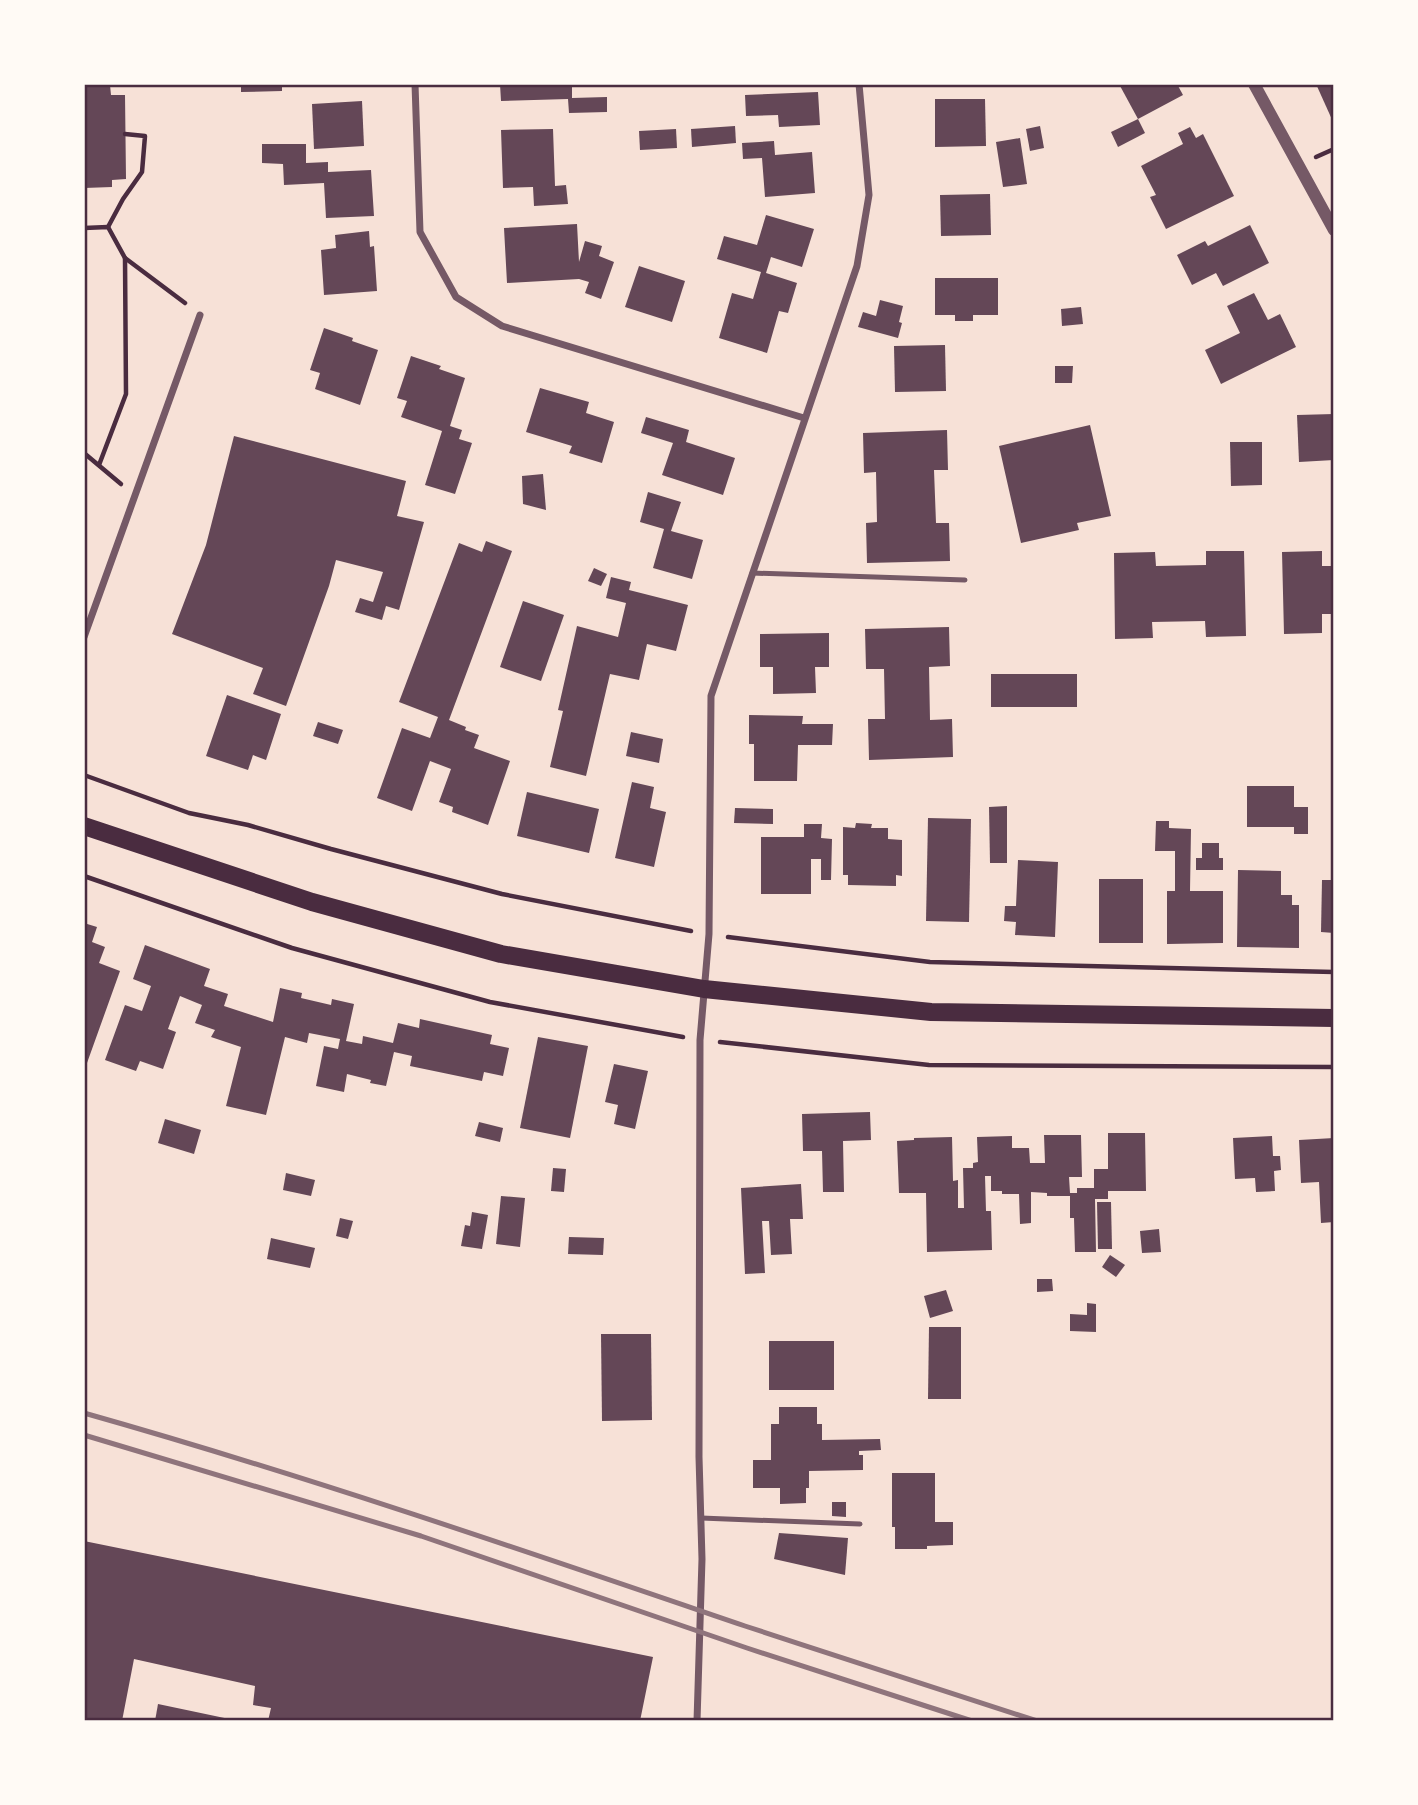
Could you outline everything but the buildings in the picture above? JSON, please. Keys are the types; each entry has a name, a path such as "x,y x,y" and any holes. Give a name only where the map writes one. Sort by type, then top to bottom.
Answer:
{"main road":[{"path":"84,826 312,902 501,954 704,989 931,1013 1334,1018"}],"street":[{"path":"415,84 420,232 456,297 502,326 804,418"},
{"path":"697,1721 702,1559 699,1457 700,1040 709,934 711,696 857,266 869,195 859,84"},
{"path":"1254,84 1334,229"},
{"path":"84,637 200,315"}],"lane":[{"path":"752,573 965,580"},
{"path":"701,1518 860,1524"}],"path":[{"path":"108,227 142,172 145,136 125,134"},
{"path":"84,228 108,227"},
{"path":"108,227 125,258 200,315"},
{"path":"99,465 126,394 125,258"},
{"path":"84,453 135,495"}],"railway":[{"path":"84,1413 333,1488 1037,1721"},
{"path":"84,1435 421,1536 747,1648 972,1721"}]}
